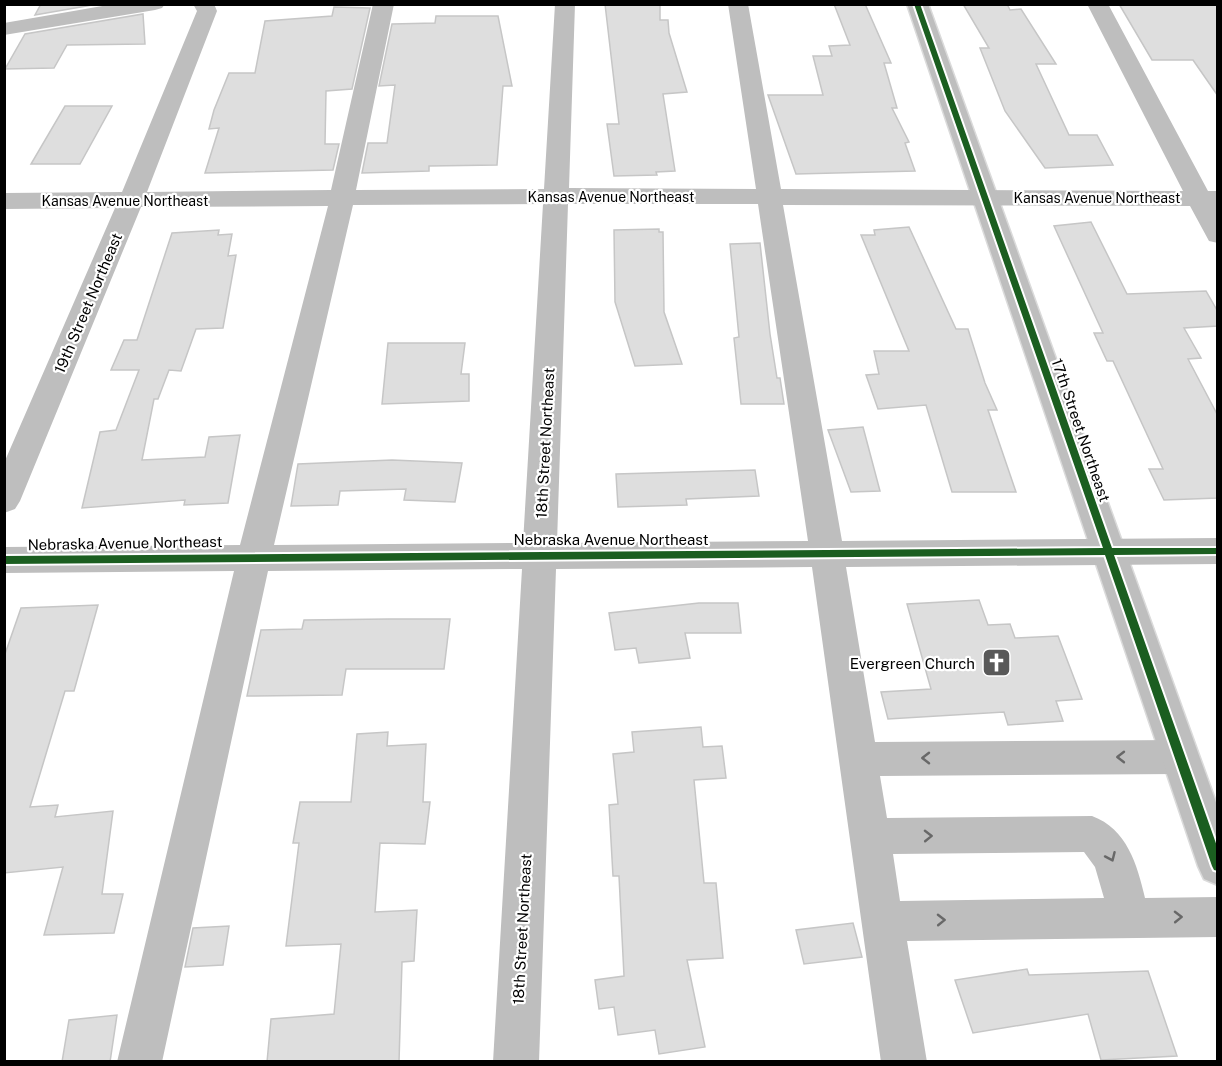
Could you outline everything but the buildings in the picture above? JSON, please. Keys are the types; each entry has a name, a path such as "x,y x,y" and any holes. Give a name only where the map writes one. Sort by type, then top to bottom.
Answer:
{"street":[{"path":"4,29 118,8 155,4"},
{"name":"19th Street Northeast","path":"4,501 131,201 207,11 203,4"},
{"path":"139,1062 254,557 342,199 384,4"},
{"name":"18th Street Northeast","path":"516,1062 565,4"},
{"path":"738,4 827,553 904,1062"},
{"name":"17th Street Northeast","path":"917,4 1218,866"},
{"path":"1096,4 1208,199 1218,235"},
{"name":"Kansas Avenue Northeast","path":"4,201 557,196 1208,199"},
{"name":"Nebraska Avenue Northeast","path":"4,560 540,554 1218,551"},
{"path":"858,759 1180,757"},
{"path":"870,836 1092,834 1103,841 1112,855 1129,918"},
{"path":"883,921 1218,917"}],"cycle path":[{"path":"917,4 1218,866"},
{"path":"4,560 1218,551"}],"place":[{"name":"Evergreen Church","path":"996,663"}]}
